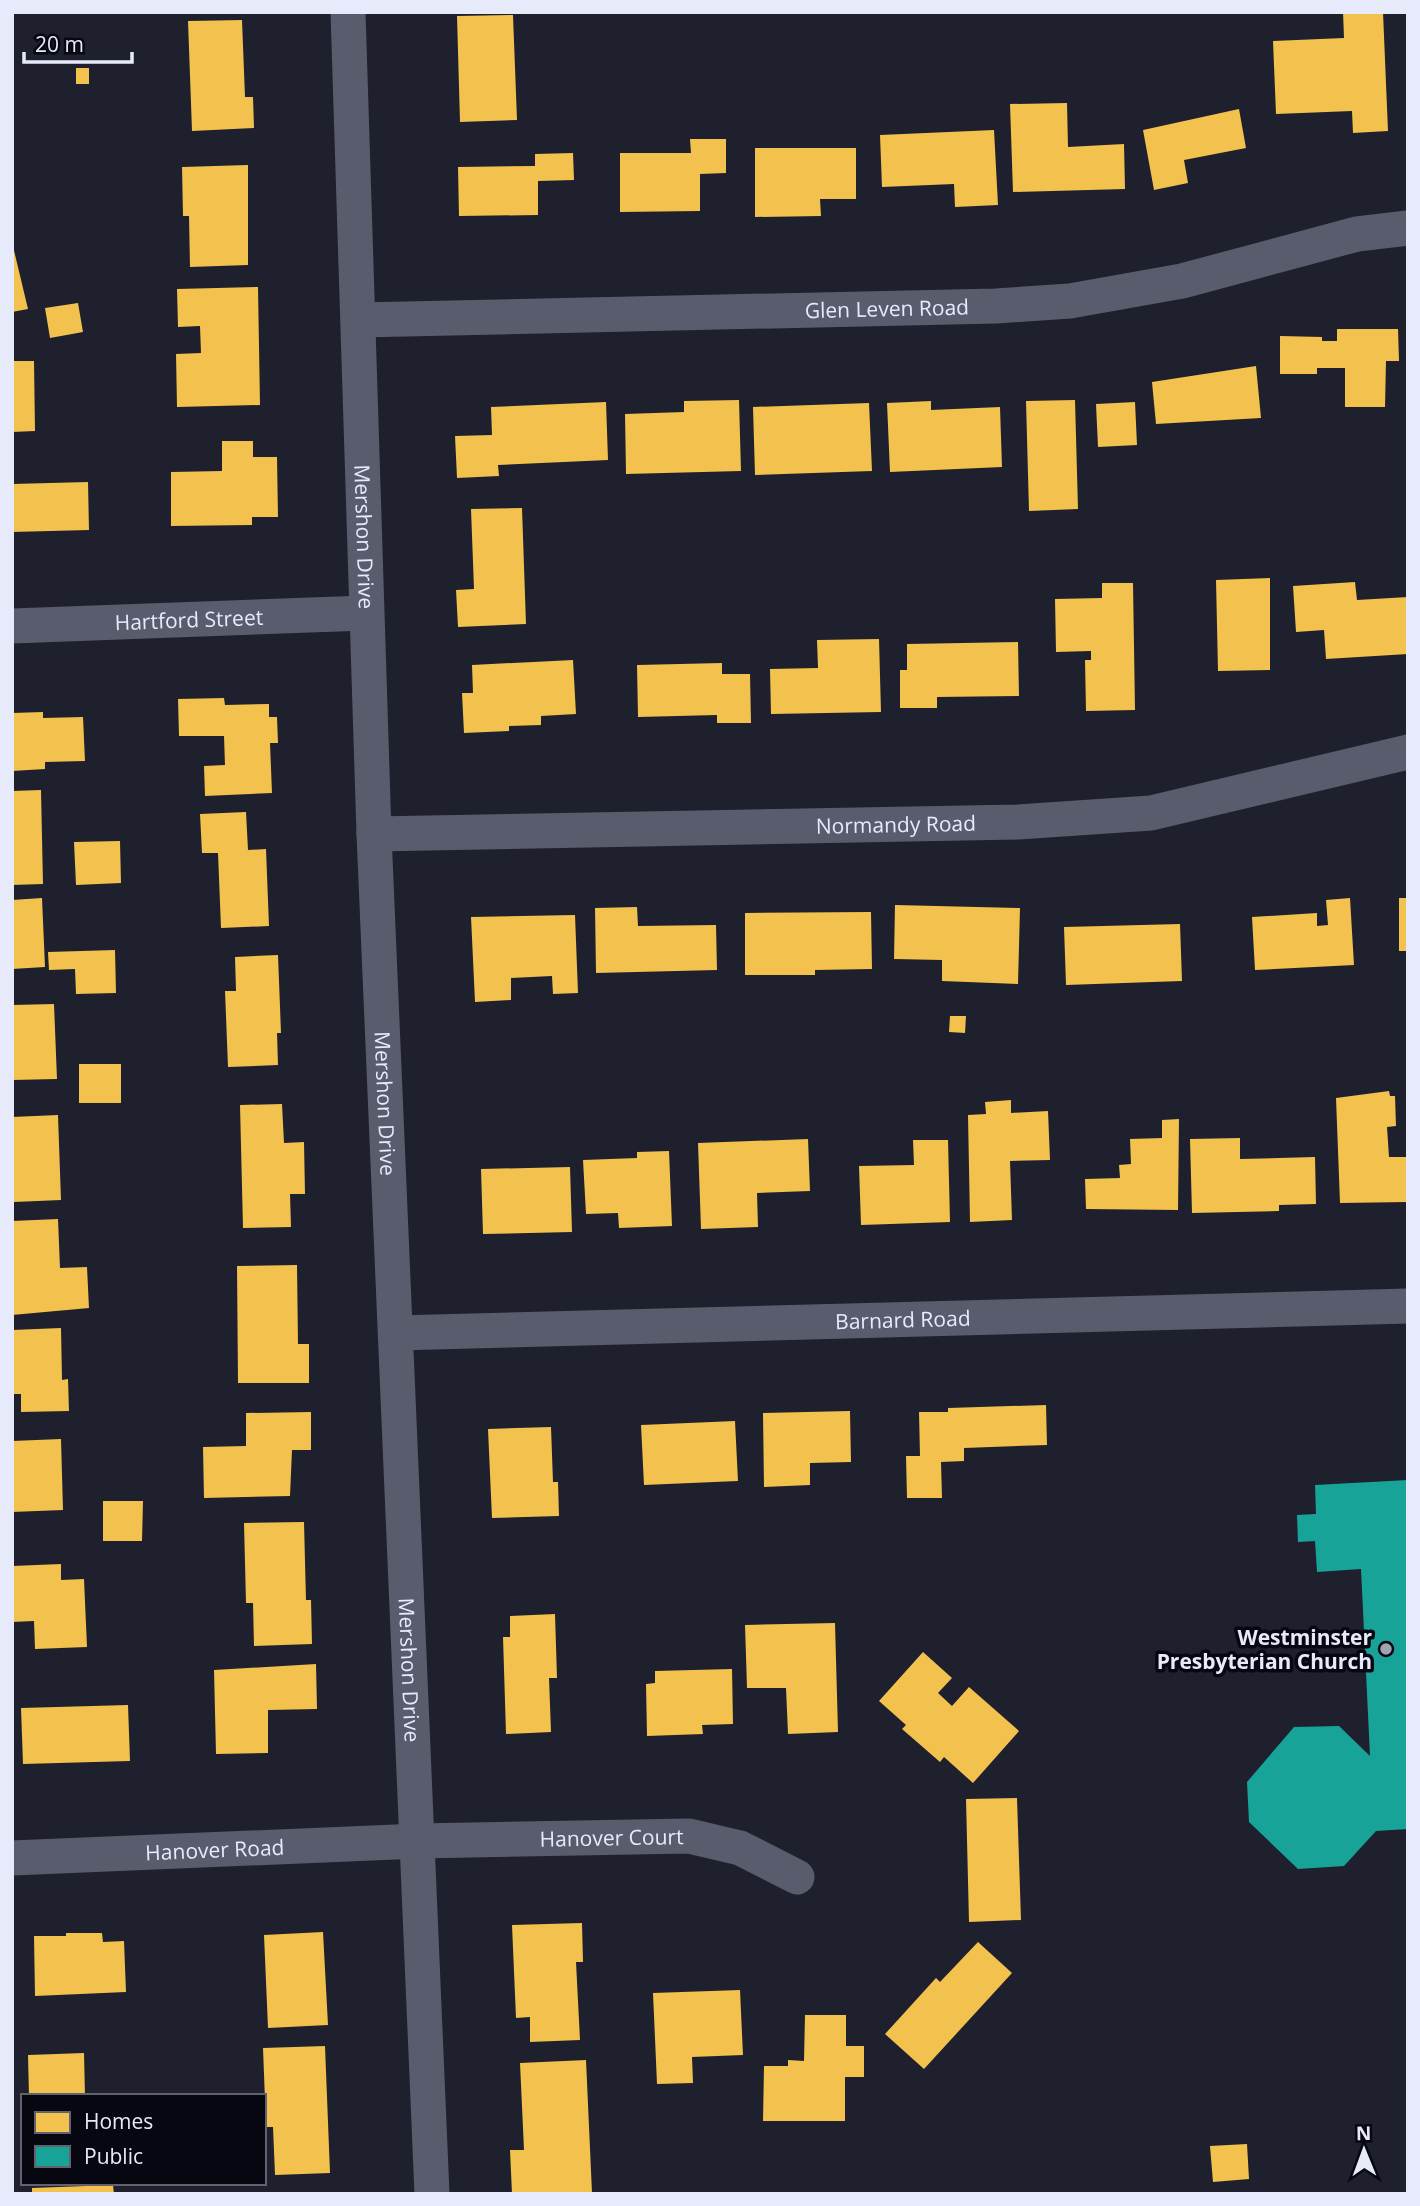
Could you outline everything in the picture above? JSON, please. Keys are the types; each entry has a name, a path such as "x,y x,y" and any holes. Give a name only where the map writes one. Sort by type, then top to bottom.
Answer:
{"street":[{"name":"Mershon Drive","path":"348,12 374,834 432,2194"},
{"name":"Glen Leven Road","path":"359,320 996,306 1070,301 1182,281 1357,234 1408,228"},
{"name":"Hartford Street","path":"12,626 366,613"},
{"name":"Normandy Road","path":"374,834 1018,822 1151,813 1408,752"},
{"name":"Barnard Road","path":"397,1333 1408,1306"},
{"name":"Hanover Court","path":"419,1841 689,1836 740,1847 797,1877"},
{"name":"Hanover Road","path":"12,1858 419,1841"}],"building: Homes":[{"path":"1343,12 1383,12 1388,131 1353,133 1352,111 1276,114 1273,41 1344,38"},
{"path":"513,15 517,120 460,122 457,16"},
{"path":"242,20 245,97 253,97 254,128 192,131 188,21"},
{"path":"76,68 89,68 89,84 76,84"},
{"path":"1067,103 1068,147 1124,144 1125,189 1013,192 1010,104"},
{"path":"1239,109 1246,148 1184,160 1188,183 1154,190 1143,130"},
{"path":"994,130 998,205 955,207 954,184 882,187 880,135"},
{"path":"690,139 726,139 726,173 700,174 700,211 620,212 620,153 691,153"},
{"path":"755,148 856,148 856,199 820,199 821,216 755,217"},
{"path":"573,153 574,180 538,181 538,215 459,216 458,167 535,166 535,154"},
{"path":"248,165 248,265 190,267 189,216 183,216 182,167"},
{"path":"12,242 28,309 12,312"},
{"path":"258,287 260,405 177,407 176,354 201,353 200,326 178,327 177,289"},
{"path":"78,303 83,332 50,338 45,308"},
{"path":"1337,329 1398,329 1399,361 1386,361 1385,407 1345,407 1345,368 1317,368 1317,374 1280,374 1280,336 1322,337 1322,341 1337,341"},
{"path":"12,361 34,361 35,431 12,432"},
{"path":"1256,366 1261,418 1156,424 1152,382"},
{"path":"739,400 741,471 626,474 625,414 684,412 684,401"},
{"path":"1075,400 1078,509 1029,511 1026,401"},
{"path":"931,401 931,410 1000,407 1002,467 890,472 887,403"},
{"path":"606,402 608,460 498,465 499,476 457,478 455,436 492,435 491,407"},
{"path":"1135,402 1137,445 1098,447 1096,404"},
{"path":"869,403 872,471 755,475 753,407"},
{"path":"222,441 253,441 253,457 277,457 278,517 252,517 252,525 171,526 171,472 222,471"},
{"path":"88,482 89,530 12,532 12,484"},
{"path":"522,508 526,624 458,627 456,590 474,589 471,509"},
{"path":"1270,578 1270,670 1218,671 1216,580"},
{"path":"1355,582 1357,600 1408,597 1408,654 1326,659 1324,630 1296,632 1293,586"},
{"path":"1102,583 1133,583 1135,710 1086,711 1085,660 1091,660 1091,651 1056,652 1055,599 1102,598"},
{"path":"879,639 881,712 771,714 770,669 818,668 817,640"},
{"path":"1018,642 1019,696 937,697 937,708 900,708 900,670 907,670 907,644"},
{"path":"573,660 576,714 541,716 541,725 509,726 509,731 464,733 462,693 473,693 472,665"},
{"path":"722,663 722,674 750,674 751,723 717,723 717,715 638,717 637,665"},
{"path":"224,698 225,705 269,704 269,717 277,717 278,743 270,743 272,793 205,796 204,766 225,765 224,736 179,736 178,699"},
{"path":"43,712 43,718 83,717 85,761 45,762 45,769 12,771 12,713"},
{"path":"41,790 43,884 12,885 12,791"},
{"path":"246,812 248,850 266,849 269,926 221,928 218,853 202,853 200,814"},
{"path":"120,841 121,883 76,885 74,842"},
{"path":"42,898 45,967 12,969 12,900"},
{"path":"1350,898 1354,965 1255,970 1252,917 1317,913 1317,926 1328,925 1326,900"},
{"path":"1399,898 1408,898 1408,951 1399,951"},
{"path":"895,905 1020,908 1018,984 942,981 942,960 894,959"},
{"path":"637,907 638,926 716,925 717,970 596,973 595,908"},
{"path":"871,912 872,969 815,970 815,975 745,975 745,913"},
{"path":"575,915 578,993 553,994 552,976 511,978 511,1000 475,1002 471,917"},
{"path":"1180,924 1182,981 1066,985 1064,927"},
{"path":"115,950 116,993 76,994 75,969 49,970 48,952"},
{"path":"278,955 281,1033 277,1033 278,1065 228,1067 225,991 236,991 235,957"},
{"path":"54,1004 57,1079 12,1080 12,1005"},
{"path":"950,1016 966,1016 965,1033 949,1032"},
{"path":"79,1064 121,1064 121,1103 79,1103"},
{"path":"1389,1091 1390,1096 1395,1096 1396,1126 1387,1127 1389,1157 1408,1157 1408,1202 1340,1203 1336,1098"},
{"path":"1011,1100 1011,1113 1048,1111 1050,1160 1010,1161 1012,1220 970,1222 968,1115 986,1114 985,1102"},
{"path":"282,1104 284,1143 304,1142 305,1194 290,1194 291,1227 243,1228 240,1105"},
{"path":"58,1115 61,1200 14,1202 12,1117"},
{"path":"1179,1119 1178,1210 1086,1209 1085,1179 1120,1178 1119,1165 1131,1164 1130,1139 1162,1138 1162,1120"},
{"path":"1240,1138 1240,1159 1315,1157 1316,1204 1279,1205 1279,1211 1192,1213 1190,1139"},
{"path":"808,1139 810,1191 757,1193 758,1227 701,1229 698,1143"},
{"path":"913,1140 948,1140 950,1222 861,1225 859,1166 914,1165"},
{"path":"669,1151 672,1226 619,1228 618,1213 586,1214 583,1160 637,1158 637,1152"},
{"path":"570,1167 572,1232 483,1234 481,1169"},
{"path":"58,1219 60,1268 87,1267 89,1308 12,1315 12,1221"},
{"path":"297,1265 298,1344 309,1344 309,1383 238,1383 237,1266"},
{"path":"61,1328 62,1380 68,1379 69,1411 21,1412 21,1394 12,1394 12,1330"},
{"path":"1046,1405 1047,1445 964,1448 964,1461 941,1462 942,1498 907,1498 906,1456 920,1456 919,1412 948,1412 948,1408"},
{"path":"850,1411 851,1462 810,1463 810,1485 764,1487 763,1413"},
{"path":"311,1412 311,1450 292,1450 290,1496 204,1498 203,1447 246,1446 246,1413"},
{"path":"735,1421 738,1481 644,1485 641,1425"},
{"path":"551,1427 553,1482 558,1482 559,1516 492,1518 488,1429"},
{"path":"61,1439 63,1510 12,1512 12,1441"},
{"path":"103,1501 143,1501 142,1541 103,1541"},
{"path":"304,1522 306,1600 311,1600 312,1644 254,1646 253,1603 246,1603 244,1523"},
{"path":"61,1564 61,1580 84,1579 87,1647 35,1649 34,1621 12,1622 12,1566"},
{"path":"555,1614 557,1678 549,1678 551,1732 506,1734 503,1637 510,1637 510,1616"},
{"path":"835,1623 838,1732 788,1734 786,1688 747,1688 745,1625"},
{"path":"923,1652 952,1678 938,1693 952,1706 969,1687 1019,1731 973,1783 944,1757 940,1762 902,1729 906,1725 879,1701"},
{"path":"316,1664 317,1709 268,1710 268,1753 216,1754 214,1670"},
{"path":"732,1669 733,1724 702,1725 703,1734 647,1736 646,1684 655,1683 655,1671"},
{"path":"128,1705 130,1761 23,1764 21,1708"},
{"path":"1017,1798 1021,1920 969,1922 966,1799"},
{"path":"582,1923 583,1962 576,1962 580,2040 530,2042 530,2017 516,2018 512,1925"},
{"path":"323,1932 328,2025 268,2028 264,1935"},
{"path":"66,1933 102,1933 103,1942 124,1941 126,1992 35,1996 34,1936 66,1936"},
{"path":"978,1942 1012,1973 924,2069 885,2034 936,1978 940,1982"},
{"path":"740,1990 743,2055 692,2057 693,2083 657,2084 653,1993"},
{"path":"805,2015 846,2015 846,2046 864,2046 864,2077 845,2077 845,2121 763,2121 764,2066 788,2066 788,2060 804,2061"},
{"path":"325,2046 330,2173 275,2175 273,2127 266,2127 263,2048"},
{"path":"84,2053 85,2094 29,2094 28,2055"},
{"path":"586,2060 592,2193 512,2194 510,2150 524,2150 520,2063"},
{"path":"1247,2144 1249,2179 1213,2182 1210,2146"},
{"path":"113,2185 114,2194 32,2194 32,2188"}],"building: Public":[{"name":"Westminster Presbyterian Church","path":"1408,1480 1408,1829 1376,1831 1344,1866 1298,1869 1249,1822 1247,1782 1294,1727 1339,1726 1370,1756 1361,1569 1317,1572 1315,1541 1298,1542 1297,1515 1316,1514 1315,1485"}],"place":[{"name":"Westminster Presbyterian Church","path":"1386,1649"}]}
